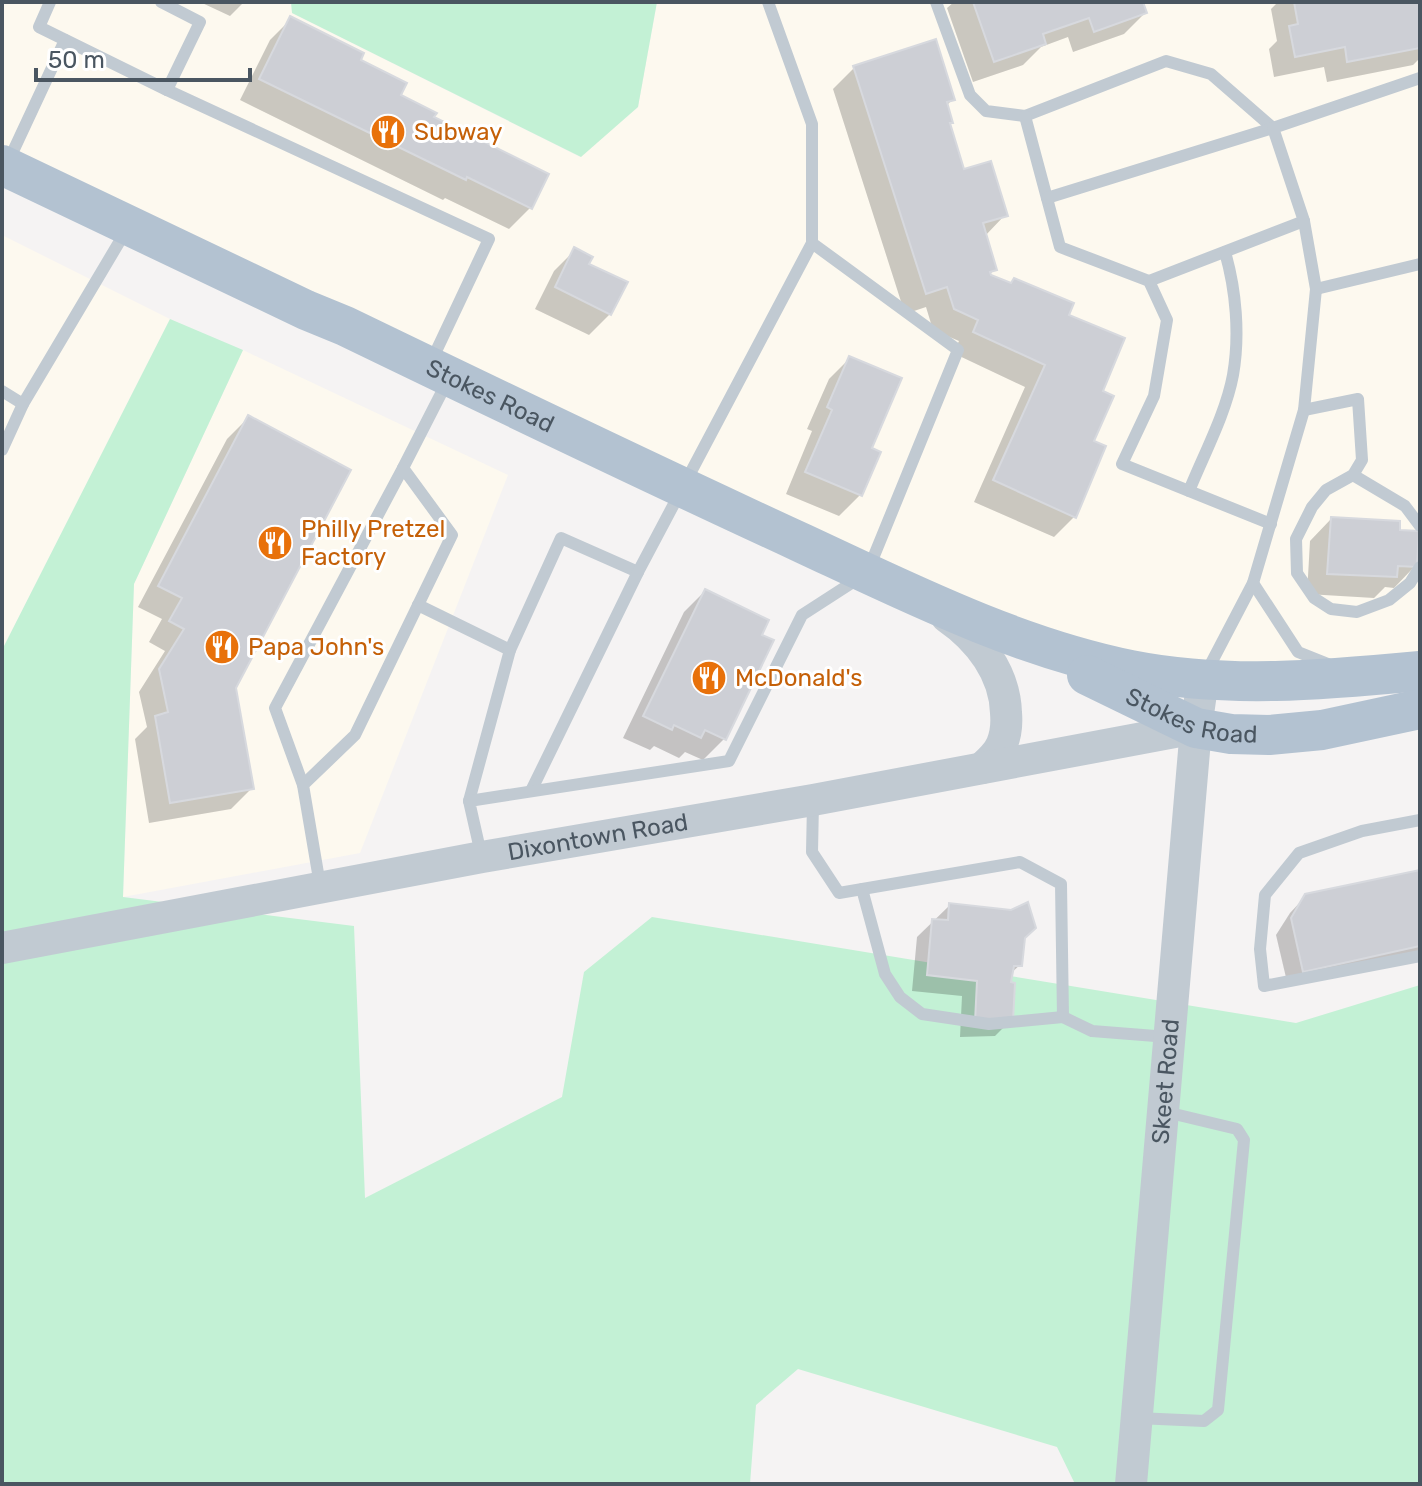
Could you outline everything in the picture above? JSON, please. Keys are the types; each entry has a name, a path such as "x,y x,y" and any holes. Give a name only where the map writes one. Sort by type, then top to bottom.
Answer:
{"main road":[{"name":"Stokes Road","path":"3,169 129,225 682,488 979,622 1196,728 1231,734 1269,735 1322,730 1420,709"},
{"name":"Stokes Road","path":"979,622 1081,658 1132,670 1203,679 1280,682 1420,671"},
{"path":"1196,728 1420,685"}],"street":[{"path":"914,594 958,625 976,642 1002,684 1007,725 1003,742 982,768"},
{"name":"Skeet Road","path":"1131,1484 1196,728 1203,679"},
{"name":"Dixontown Road","path":"2,948 482,857 813,800 1196,728"}],"lane":[{"path":"50,2 39,27 167,90 489,239 403,468 275,708 303,785 321,888"},
{"path":"161,2 200,22 167,90"},
{"path":"531,791 638,572 812,243 812,124 768,2"},
{"path":"936,2 970,95 986,111 1025,116 1166,61 1211,74 1273,128 1304,221 1316,289 1304,410 1253,583 1203,679"},
{"path":"3,169 65,40"},
{"path":"1047,198 1273,128 1420,78"},
{"path":"1025,116 1060,247 1149,281 1304,221"},
{"path":"2,450 23,404 129,225"},
{"path":"469,801 729,761 802,615 867,573 958,350 812,243"},
{"path":"1189,491 1226,402 1233,376 1235,309 1232,275 1225,252"},
{"path":"1316,289 1420,264"},
{"path":"1149,281 1167,320 1154,396 1122,464 1271,524"},
{"path":"2,391 23,404"},
{"path":"1304,410 1358,399 1362,460 1353,475 1326,490 1312,507 1296,539 1297,573 1314,598 1331,609 1357,612 1389,600 1410,583 1420,567"},
{"path":"303,785 355,735 452,535 403,468"},
{"path":"1353,475 1405,506 1420,526"},
{"path":"482,857 469,801 510,650 561,538 638,572"},
{"path":"1253,583 1298,652 1361,677"},
{"path":"418,605 510,650"},
{"path":"813,800 812,852 839,893 1020,862 1061,884 1063,1017"},
{"path":"1420,820 1362,831 1299,853 1265,895 1260,949 1264,986 1420,956"},
{"path":"862,889 885,974 900,997 922,1014 989,1024 1063,1017 1092,1031 1170,1037"},
{"path":"1137,1418 1204,1421 1218,1410 1244,1140 1237,1129 1163,1111"}],"shaded area":[{"path":"2,2 291,2 292,13 580,157 638,107 657,2 1420,2 1420,671 1081,658 2,165"},
{"path":"2,235 170,319 2,650"},
{"path":"243,350 508,475 360,853 123,897 134,584"}],"green space":[{"path":"291,2 657,2 638,107 581,157 292,13"},
{"path":"170,319 243,350 134,584 123,897 354,926 365,1198 562,1097 584,972 652,917 1296,1023 1420,985 1420,1484 1075,1484 1057,1447 798,1369 756,1405 750,1484 2,1484 2,650"}],"building":[{"path":"973,2 1143,2 1147,13 1094,32 1089,18 1043,34 1046,44 994,62"},
{"path":"1294,2 1420,2 1420,48 1347,62 1345,47 1295,57 1289,26 1298,24"},
{"path":"290,16 364,53 361,60 407,83 401,95 437,113 434,117 549,174 532,209 259,79"},
{"path":"936,39 955,100 947,102 964,169 991,161 1008,216 983,223 997,270 990,272 991,275 1011,283 1014,278 1074,303 1069,315 1125,338 1103,391 1114,396 1094,441 1106,446 1076,518 993,480 1045,365 973,332 978,320 954,309 947,287 926,294 853,66"},
{"path":"574,247 593,257 589,264 628,282 611,315 555,287"},
{"path":"849,356 902,378 872,448 881,452 862,496 805,472 832,410 827,407"},
{"path":"248,415 351,470 236,688 254,789 170,803 155,716 168,712 159,669 184,629 169,621 182,598 158,586"},
{"path":"1331,517 1400,521 1400,530 1419,531 1417,567 1398,566 1397,577 1327,574"},
{"name":"McDonald's","path":"705,589 769,620 762,635 774,640 726,740 705,730 701,738 674,725 672,730 643,716"},
{"path":"1420,870 1420,946 1303,972 1291,918 1305,894"},
{"path":"1028,902 1036,928 1025,938 1022,966 1014,966 1011,982 1015,983 1013,1021 975,1022 977,981 927,975 932,919 948,920 949,903 1011,910"}],"place":[{"name":"Subway","path":"388,132"},
{"name":"Philly Pretzel Factory","path":"275,543"},
{"name":"Papa John's","path":"222,647"},
{"name":"McDonald's","path":"709,678"}]}
